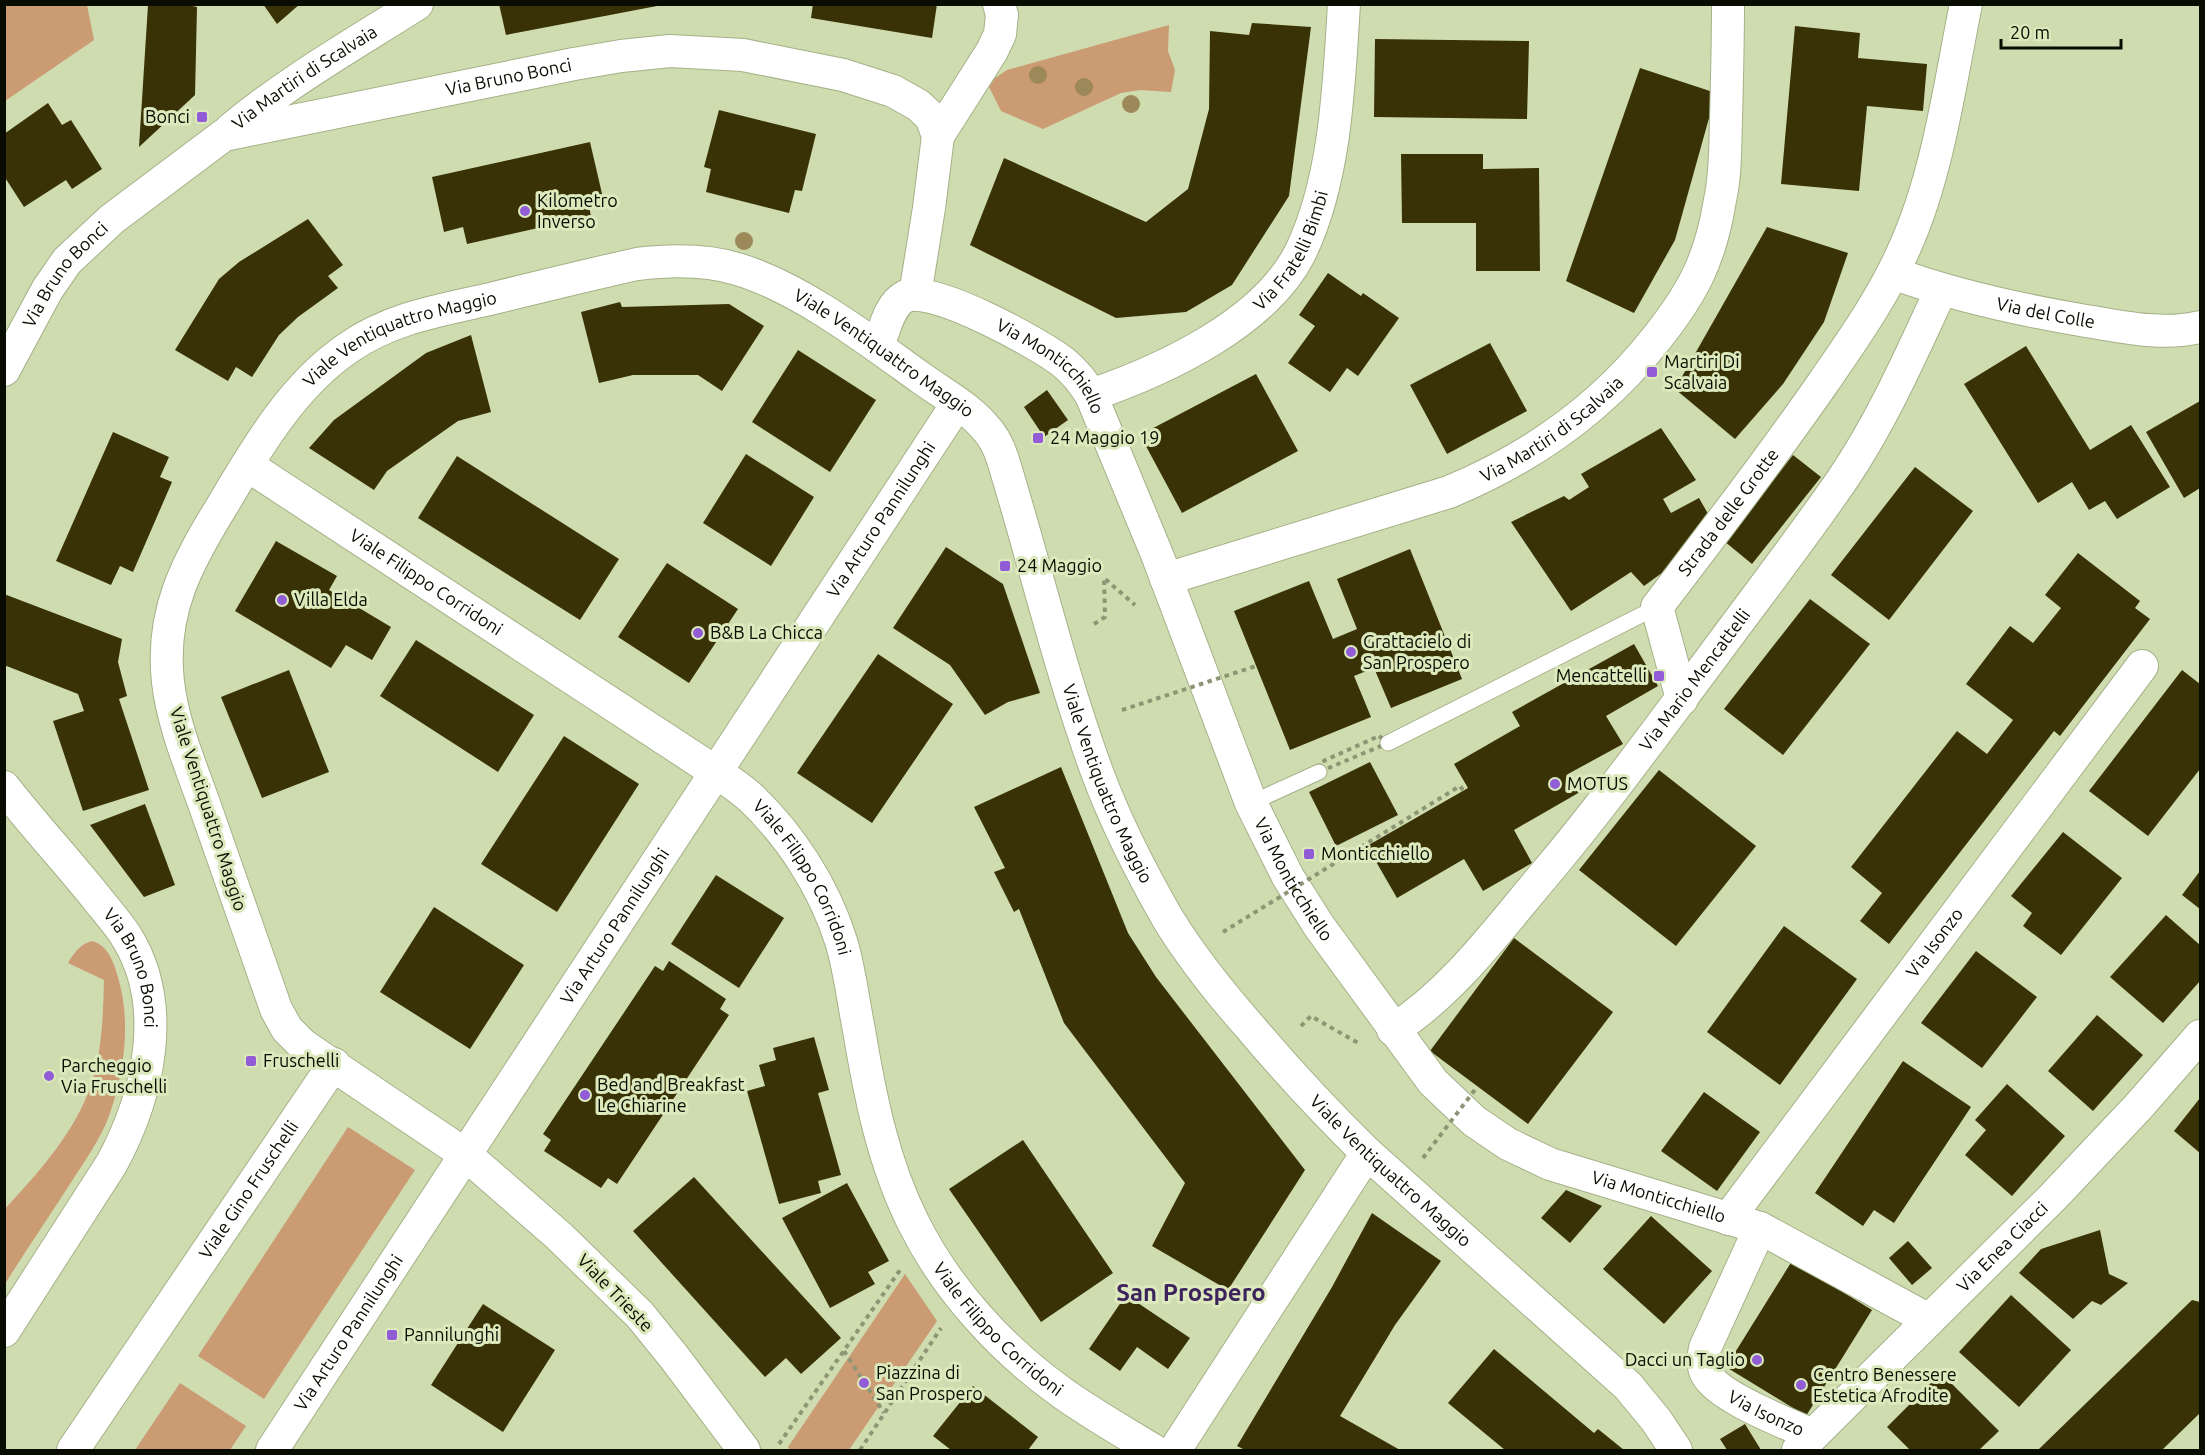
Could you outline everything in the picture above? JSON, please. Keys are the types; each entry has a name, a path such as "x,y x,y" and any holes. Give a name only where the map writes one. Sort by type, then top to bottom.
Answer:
{"street":[{"name":"Via Martiri di Scalvaia","path":"224,135 250,113 322,64 417,4"},
{"path":"878,347 896,305 906,297 915,295 938,136 992,51 1000,34 1002,15 999,4"},
{"name":"Via Fratelli Bimbi","path":"1091,395 1153,371 1227,329 1257,307 1277,286 1300,252 1314,217 1338,104 1344,4"},
{"name":"Via Martiri di Scalvaia","path":"1166,579 1472,483 1522,457 1550,439 1595,405 1625,377 1674,317 1698,274 1714,228 1725,171 1728,4"},
{"name":"Strada delle Grotte","path":"1657,607 1705,546 1797,420 1847,348 1893,273 1906,245 1928,179 1966,4"},
{"name":"Via Bruno Bonci","path":"4,370 47,290 75,253 146,192 224,135 586,62 621,56 690,51 742,55 843,75 892,91 918,105 931,117 938,136"},
{"name":"Viale Ventiquattro Maggio","path":"334,1064 303,1045 287,1029 276,1009 184,747 169,686 168,643 176,595 194,552 247,465 289,405 314,376 362,338 405,320 637,264 669,261 695,262 735,268 753,274 796,296 878,347 984,425 999,448 1087,743 1107,797 1150,886 1183,942 1215,985 1302,1087 1367,1153 1620,1378 1641,1400 1676,1450"},
{"name":"Via del Colle","path":"1893,273 1941,290 2062,317 2156,331 2188,330 2200,327"},
{"name":"Via Mario Mencattelli","path":"1393,1030 1421,1009 1480,951 1586,825 1682,699 1842,479 1906,367 1941,290"},
{"name":"Via Monticchiello","path":"915,295 985,316 1031,341 1063,362 1079,376 1091,395 1166,579 1251,803 1294,886 1319,926 1393,1030 1433,1082 1451,1101 1474,1121 1508,1144 1550,1164 1760,1228 1929,1320"},
{"name":"Via Arturo Pannilunghi","path":"272,1450 957,404"},
{"name":"Viale Filippo Corridoni","path":"247,465 717,772 748,795 784,834 808,868 842,942 871,1101 881,1138 904,1202 928,1249 967,1303 993,1333 1022,1360 1062,1392 1153,1450"},
{"path":"1657,607 1682,699"},
{"name":"Via Isonzo","path":"1728,1219 2142,666"},
{"name":"Via Bruno Bonci","path":"4,787 82,880 126,937 140,966 150,1020 142,1095 129,1130 112,1163 4,1331"},
{"name":"Via Enea Ciacci","path":"1805,1443 2053,1197 2139,1106 2200,1036"},
{"path":"334,1064 354,1080 466,1155"},
{"name":"Viale Gino Fruschelli","path":"73,1450 334,1064"},
{"path":"1175,1450 1367,1153"},
{"name":"Viale Trieste","path":"466,1155 559,1236 640,1315 744,1450"},
{"name":"Via Isonzo","path":"1760,1228 1705,1348 1702,1361 1707,1375 1717,1386 1805,1443"}],"lane":[{"name":"Strada delle Grotte","path":"1388,743 1657,607"},
{"path":"1251,803 1319,772"}],"path":[{"path":"1094,624 1105,618 1104,578 1135,606 1135,596"},
{"path":"1122,710 1256,666"},
{"path":"1379,736 1388,743 1319,772 1319,763 1379,736"},
{"path":"1224,932 1460,786 1463,790"},
{"path":"1423,1158 1477,1087"},
{"path":"777,1447 906,1261"},
{"path":"860,1450 946,1320"},
{"path":"844,1351 884,1413"}],"shaded area":[{"path":"5,4 87,5 94,40 5,101"},
{"path":"1169,25 1168,51 1175,70 1171,92 1140,90 1121,93 1043,129 1001,111 989,87 995,78 1007,70"},
{"path":"92,941 107,951 123,997 125,1032 119,1083 109,1116 96,1142 5,1284 5,1209 62,1140 81,1109 93,1080 99,1052 104,980 68,963 75,952"},
{"path":"348,1127 415,1170 264,1399 198,1356"},
{"path":"905,1274 937,1321 849,1450 790,1450 788,1447"},
{"path":"180,1383 246,1426 230,1450 135,1450"}],"building":[{"path":"263,4 300,4 277,24"},
{"path":"499,4 657,4 657,6 506,35"},
{"path":"813,4 937,4 932,38 811,18"},
{"path":"148,5 197,7 195,95 139,147"},
{"path":"1252,23 1311,27 1289,196 1232,285 1186,312 1116,318 970,245 1004,158 1146,222 1188,189 1209,109 1210,31 1249,35"},
{"path":"1795,26 1860,33 1858,58 1927,64 1923,111 1867,106 1859,191 1781,184"},
{"path":"1375,39 1529,41 1527,119 1374,117"},
{"path":"1640,68 1716,93 1675,240 1634,313 1566,281"},
{"path":"48,103 62,125 71,120 102,169 72,189 66,180 24,207 4,176 4,134"},
{"path":"719,110 816,134 802,191 795,190 789,213 706,192 711,169 704,167"},
{"path":"590,142 603,198 588,202 591,216 467,244 463,227 444,232 432,177"},
{"path":"1401,154 1483,154 1483,169 1539,168 1540,271 1476,271 1476,223 1402,223"},
{"path":"308,219 343,265 328,276 338,288 298,317 279,335 252,377 236,367 228,381 175,350 219,279 239,262"},
{"path":"1767,227 1848,253 1824,322 1783,384 1735,439 1675,389"},
{"path":"1328,273 1361,296 1363,293 1399,318 1358,376 1347,368 1330,392 1288,363 1315,326 1299,315"},
{"path":"620,302 622,307 729,304 764,326 722,391 698,375 633,375 599,383 581,312"},
{"path":"471,335 491,412 458,421 387,471 374,490 309,448 334,420 426,353"},
{"path":"1490,343 1527,411 1447,454 1410,385"},
{"path":"2026,346 2090,450 2131,425 2170,487 2117,519 2105,501 2089,510 2072,482 2038,503 1964,384"},
{"path":"798,350 876,400 830,472 752,422"},
{"path":"1256,374 1298,451 1182,513 1140,435"},
{"path":"1047,390 1068,420 1044,437 1024,407"},
{"path":"2200,401 2200,488 2184,498 2146,432"},
{"path":"1661,428 1696,480 1663,499 1671,513 1699,498 1715,526 1683,546 1688,554 1644,586 1631,572 1571,611 1511,522 1564,496 1569,500 1589,487 1581,474"},
{"path":"113,432 169,457 160,477 172,482 133,572 120,566 111,585 56,561"},
{"path":"746,454 814,497 771,566 703,523"},
{"path":"1793,455 1821,477 1752,564 1724,541"},
{"path":"457,456 619,559 580,620 418,518"},
{"path":"1915,467 1973,511 1889,620 1831,575"},
{"path":"276,541 337,576 329,590 391,627 372,660 346,645 331,668 235,611"},
{"path":"946,547 1003,584 1040,693 1008,702 985,715 950,665 893,628"},
{"name":"Grattacielo di San Prospero","path":"1410,549 1462,679 1391,708 1374,668 1354,676 1371,717 1290,750 1234,611 1309,581 1333,639 1357,629 1337,579"},
{"path":"2078,553 2140,601 2135,608 2150,619 2060,736 2054,731 1889,944 1860,921 1882,893 1851,867 1957,731 1987,754 2013,720 1966,684 2010,626 2033,643 2061,608 2045,595"},
{"path":"667,563 738,609 689,683 618,637"},
{"path":"4,594 122,639 118,662 127,696 119,699 149,790 83,811 53,721 84,711 78,694 4,665"},
{"path":"1810,599 1870,644 1783,755 1724,709"},
{"path":"416,640 534,715 498,772 380,696"},
{"path":"1634,644 1658,686 1606,716 1623,744 1568,774 1580,792 1514,830 1532,863 1483,891 1464,859 1397,898 1367,846 1468,788 1454,764 1520,726 1512,712"},
{"path":"878,654 953,704 872,823 797,773"},
{"path":"289,670 329,772 262,798 221,697"},
{"path":"2182,670 2200,684 2200,769 2148,836 2089,791"},
{"path":"564,736 639,784 557,912 481,864"},
{"path":"1370,762 1398,815 1336,846 1309,792"},
{"path":"1061,767 1128,933 1156,977 1305,1170 1228,1290 1152,1246 1185,1183 1064,1023 1019,909 1014,912 994,872 1005,868 974,807"},
{"path":"1659,770 1756,846 1676,946 1579,870"},
{"path":"145,804 175,885 144,897 90,825"},
{"path":"2063,832 2122,878 2061,955 2023,926 2032,913 2011,896"},
{"path":"2200,871 2200,909 2182,895"},
{"path":"716,875 784,918 739,988 671,944"},
{"path":"434,907 524,965 470,1049 380,992"},
{"path":"2166,915 2200,945 2200,981 2163,1023 2110,977"},
{"path":"1784,926 1857,979 1780,1085 1707,1032"},
{"path":"1514,938 1613,1012 1528,1124 1430,1051"},
{"path":"1976,951 2037,997 1982,1068 1921,1023"},
{"path":"669,961 726,999 720,1009 729,1015 617,1184 608,1178 601,1188 544,1151 551,1140 543,1134 655,966 663,971"},
{"path":"2097,1015 2143,1055 2093,1111 2048,1071"},
{"path":"814,1037 829,1090 818,1093 841,1175 818,1181 821,1193 779,1204 747,1091 765,1086 759,1065 776,1060 773,1048"},
{"path":"1903,1061 1971,1107 1894,1223 1874,1210 1863,1226 1815,1193"},
{"path":"2007,1084 2065,1136 2012,1196 1965,1155 1986,1130 1975,1120"},
{"path":"1704,1092 1760,1132 1717,1191 1661,1151"},
{"path":"2200,1098 2200,1153 2174,1131"},
{"path":"1023,1140 1113,1273 1041,1322 949,1189"},
{"path":"694,1177 841,1338 801,1374 786,1358 765,1377 633,1231"},
{"path":"847,1183 889,1261 868,1272 875,1284 830,1308 782,1218"},
{"path":"1566,1190 1602,1206 1570,1243 1541,1218"},
{"path":"1372,1213 1441,1261 1395,1325 1340,1416 1400,1450 1245,1450 1237,1446 1332,1287"},
{"path":"1651,1216 1712,1271 1664,1324 1603,1269"},
{"path":"2100,1230 2109,1274 2128,1283 2101,1305 2092,1301 2073,1319 2019,1273 2041,1249"},
{"path":"1908,1241 1932,1268 1912,1285 1889,1258"},
{"path":"1792,1261 1872,1310 1806,1416 1726,1367"},
{"path":"1126,1295 1190,1338 1168,1369 1137,1347 1120,1371 1089,1349"},
{"path":"2011,1295 2071,1350 2019,1407 1959,1352"},
{"path":"2192,1300 2200,1302 2200,1413 2162,1450 2038,1450"},
{"path":"483,1304 555,1350 503,1432 431,1385"},
{"path":"1494,1349 1594,1433 1598,1429 1624,1450 1505,1450 1448,1403"},
{"path":"1941,1373 1999,1431 1979,1450 1910,1450 1887,1427"},
{"path":"973,1386 1038,1437 1028,1450 951,1450 933,1436"},
{"path":"1745,1424 1761,1450 1727,1450 1720,1439"}],"place":[{"name":"Bonci","path":"202,117"},
{"name":"Kilometro Inverso","path":"525,211"},
{"name":"Martiri Di Scalvaia","path":"1652,372"},
{"name":"24 Maggio 19","path":"1038,438"},
{"name":"24 Maggio","path":"1005,566"},
{"name":"Villa Elda","path":"282,600"},
{"name":"B&B La Chicca","path":"698,633"},
{"name":"Grattacielo di San Prospero","path":"1351,652"},
{"name":"Mencattelli","path":"1659,676"},
{"name":"MOTUS","path":"1555,784"},
{"name":"Monticchiello","path":"1309,854"},
{"name":"Fruschelli","path":"251,1061"},
{"name":"Parcheggio Via Fruschelli","path":"49,1076"},
{"name":"Bed and Breakfast Le Chiarine","path":"585,1095"},
{"name":"Pannilunghi","path":"392,1335"},
{"name":"Dacci un Taglio","path":"1757,1360"},
{"name":"Piazzina di San Prospero","path":"864,1383"},
{"name":"Centro Benessere Estetica Afrodite","path":"1801,1385"}],"district":[{"name":"San Prospero","path":"1191,1293"}]}
